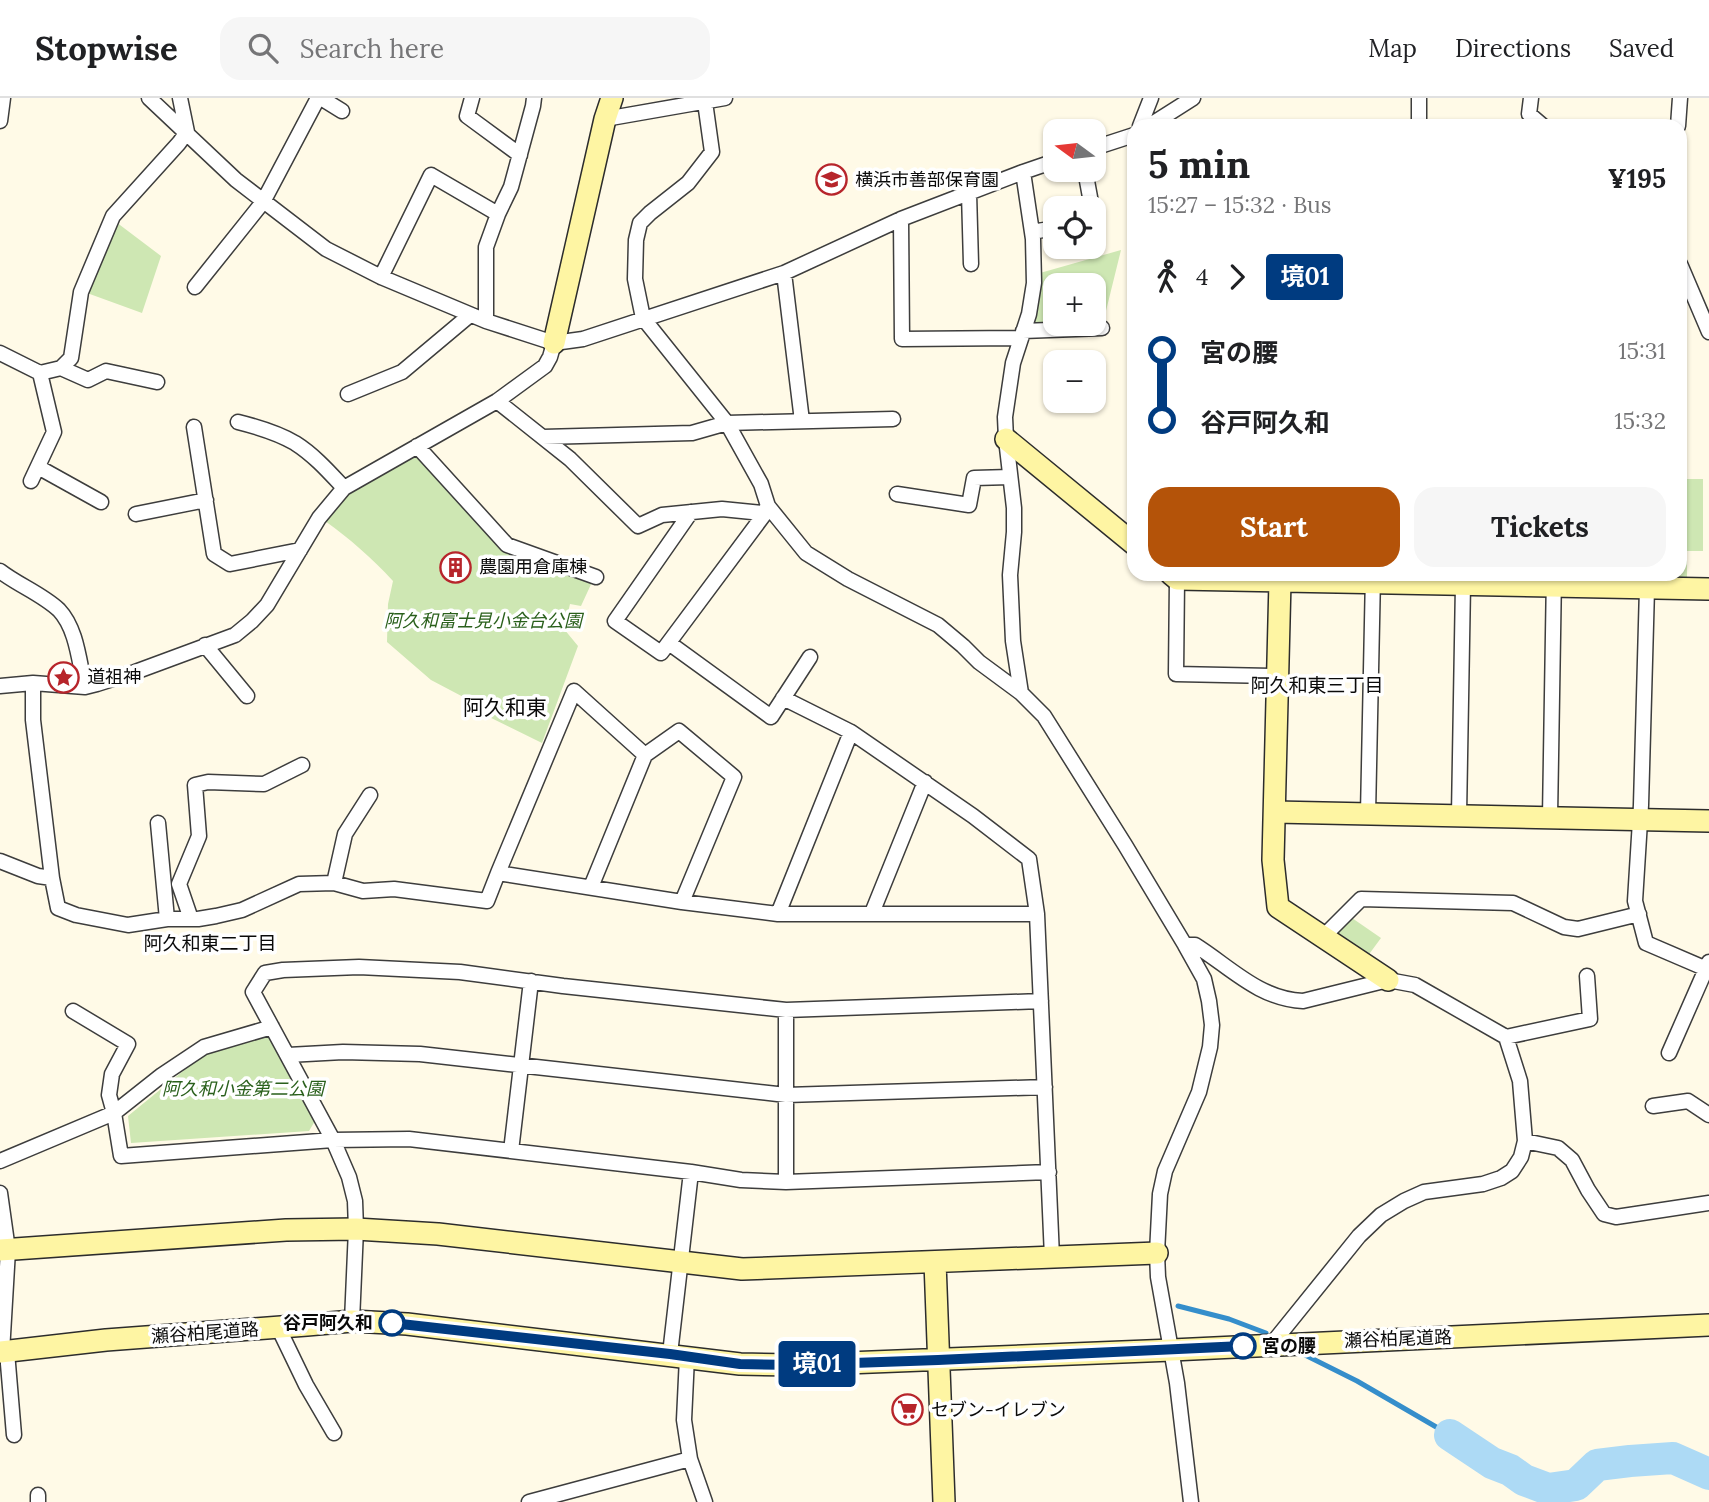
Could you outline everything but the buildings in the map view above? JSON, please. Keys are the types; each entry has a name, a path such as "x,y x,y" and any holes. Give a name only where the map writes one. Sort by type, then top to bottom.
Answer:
{"street":[{"path":"149,98 236,180 326,249 381,277 486,321 554,344 583,339 784,273 901,219 1043,165"},
{"path":"0,354 40,373 61,368 71,358 81,292 113,216 187,132 180,98"},
{"path":"195,287 263,202 319,98 342,111"},
{"path":"472,98 467,116 520,155"},
{"path":"486,321 485,247 510,187 534,98"},
{"path":"0,686 33,683 85,687 135,672 235,635 267,605 320,519 344,488 497,401 545,366 554,344 612,98"},
{"path":"605,119 725,98"},
{"path":"1143,119 1151,98"},
{"path":"1160,119 1194,98"},
{"path":"1419,98 1419,119"},
{"path":"1531,98 1529,114 1535,119"},
{"path":"1678,119 1680,98"},
{"path":"705,100 712,152 688,183 640,223 636,240 635,279 643,318 727,423 761,484 769,508 806,553 848,579 938,625 979,662 1021,693 1044,716 1125,845 1204,979 1212,1025 1210,1047 1199,1092 1166,1171 1160,1194 1157,1253 1158,1277 1177,1382 1191,1502"},
{"path":"1106,144 1127,137"},
{"path":"1021,693 1013,641 1010,575 1014,508 1005,417 1013,363 1029,314 1034,284 1032,232 1023,172"},
{"path":"381,277 431,175 498,214"},
{"path":"969,193 971,264"},
{"path":"901,219 902,339 1043,332"},
{"path":"1032,232 1043,230"},
{"path":"784,273 802,421"},
{"path":"1687,280 1709,332"},
{"path":"348,394 402,372 470,314"},
{"path":"61,368 88,380 106,371 157,382"},
{"path":"40,373 54,432 35,474 101,502"},
{"path":"497,401 570,459 638,526 662,515 722,509 762,513 769,508"},
{"path":"543,437 692,433 727,423 893,419"},
{"path":"238,422 258,427 295,443 318,461 344,488"},
{"path":"194,426 214,554 230,564 300,550"},
{"path":"1006,439 1127,538"},
{"path":"417,446 507,545 596,577"},
{"path":"897,495 970,505 974,478 1010,477"},
{"path":"136,514 206,500"},
{"path":"691,512 615,621 661,653 769,508"},
{"path":"0,571 59,611 68,623 74,637 85,687"},
{"path":"1174,581 1176,674 1278,676"},
{"path":"1280,581 1273,859 1278,907 1388,980 1415,985 1506,1037 1590,1019 1587,976"},
{"path":"1368,814 1373,581"},
{"path":"1418,581 1463,584 1531,581"},
{"path":"1550,817 1554,581"},
{"path":"1566,581 1647,588 1709,589"},
{"path":"1459,815 1463,584"},
{"path":"1647,588 1635,901 1646,943 1708,967 1668,1053"},
{"path":"669,643 767,723 810,657"},
{"path":"205,645 247,696"},
{"path":"33,683 33,720 58,908 76,915 128,925 216,916 242,910 299,884 334,883 363,891 394,889 487,901 574,691 645,755"},
{"path":"783,698 852,732 925,782 1028,859 1037,915 1052,1256"},
{"path":"591,887 645,755 679,731 734,777 682,902"},
{"path":"778,914 852,732"},
{"path":"191,919 179,884 199,836 195,785 208,782 264,784 302,765"},
{"path":"872,914 925,782"},
{"path":"334,883 345,834 370,795"},
{"path":"1275,812 1709,821"},
{"path":"158,823 167,919"},
{"path":"0,861 38,876 52,878"},
{"path":"498,873 778,914 1037,915"},
{"path":"1324,936 1361,900 1513,903 1564,927 1578,929 1639,914"},
{"path":"1185,945 1195,945 1262,991 1288,1001 1303,1001 1388,980"},
{"path":"352,1321 356,1229 355,1201 349,1177 333,1140 253,992 265,973 359,967 460,972 786,1010 1041,1001"},
{"path":"511,1151 531,981"},
{"path":"786,1010 786,1182"},
{"path":"72,1011 128,1044 112,1074 109,1095 121,1156 333,1140 409,1139 741,1180 786,1182 1049,1171"},
{"path":"0,1161 114,1113 162,1075 204,1047 272,1027"},
{"path":"1271,1345 1359,1236 1381,1215 1424,1192 1483,1184 1512,1171 1521,1157 1525,1141 1520,1081 1506,1037"},
{"path":"288,1055 343,1052 420,1054 786,1095 1045,1087"},
{"path":"1653,1106 1688,1101 1709,1115"},
{"path":"1525,1141 1558,1149 1572,1160 1604,1214 1616,1217 1709,1203"},
{"path":"691,1172 681,1263 679,1356 690,1459 705,1502"},
{"path":"0,1193 4,1250 3,1352 14,1435"},
{"path":"4,1250 286,1230 356,1229 438,1234 742,1269 1157,1253"},
{"path":"935,1262 944,1502"},
{"name":"瀬谷柏尾道路","path":"3,1352 106,1340 352,1321 407,1324 740,1364 796,1365 1709,1325"},
{"path":"278,1327 306,1385 334,1433"},
{"path":"530,1502 690,1459"}],"green space":[{"path":"116,222 161,256 142,313 87,293"},
{"path":"1121,250 1106,311 1106,273 1043,273 1043,324 1032,325 1040,273 1089,259 1106,259 1106,254"},
{"name":"阿久和富士見小金台公園","path":"413,451 503,547 593,580 581,606 570,604 564,629 578,646 542,743 477,711 469,700 431,680 387,642 388,604 393,581 360,549 325,521 351,489"},
{"path":"1687,479 1703,479 1703,551 1687,551"},
{"path":"1352,918 1381,938 1367,957 1334,935"},
{"name":"阿久和小金第二公園","path":"269,1033 315,1121 309,1131 131,1143 128,1116 210,1049"}],"waterway":[{"path":"1178,1306 1229,1319 1266,1333"},
{"path":"1303,1354 1357,1381 1450,1435"},
{"path":"1450,1435 1492,1463 1548,1489 1576,1485 1597,1465 1630,1461 1673,1458 1709,1474"}],"bus line":[{"name":"境01","path":"392,1323 740,1364 796,1365 938,1360 1243,1346"}],"place":[{"name":"横浜市善部保育園","path":"832,180"},
{"name":"農園用倉庫棟","path":"456,567"},
{"name":"道祖神","path":"64,677"},
{"name":"谷戸阿久和","path":"392,1323"},
{"name":"宮の腰","path":"1243,1346"},
{"name":"セブン-イレブン","path":"908,1410"}],"district":[{"name":"阿久和東三丁目","path":"1317,685"},
{"name":"阿久和東","path":"505,708"},
{"name":"阿久和東二丁目","path":"210,943"}]}
